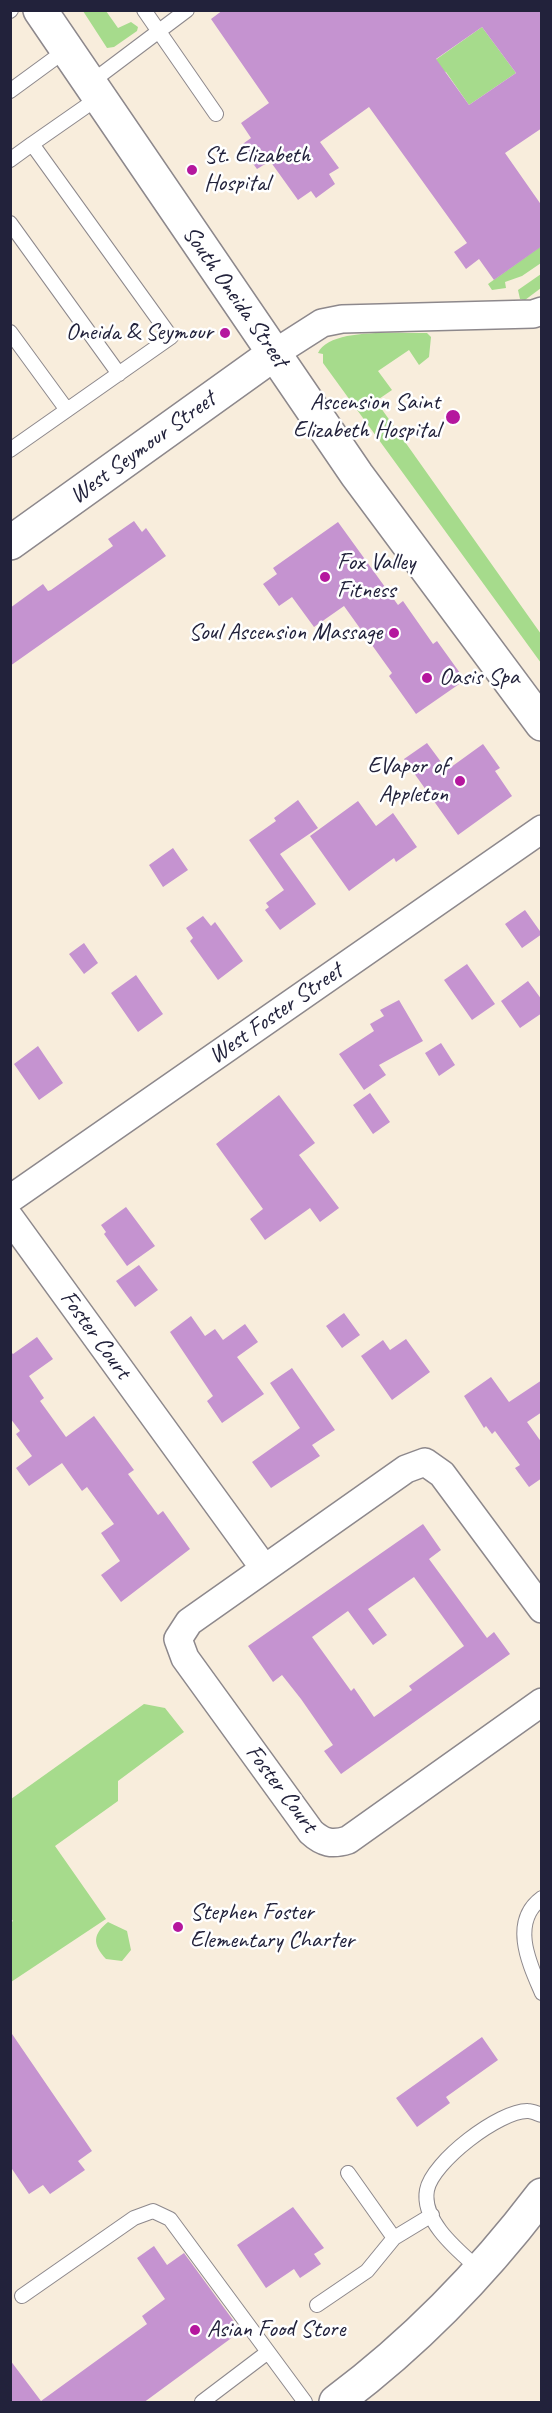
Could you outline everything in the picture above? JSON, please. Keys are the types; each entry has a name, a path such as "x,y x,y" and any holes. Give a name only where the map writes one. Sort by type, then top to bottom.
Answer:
{"main road":[{"name":"South Oneida Street","path":"40,10 93,91 357,475 542,724"},
{"name":"West Seymour Street","path":"10,543 275,353"},
{"path":"336,2403 418,2335 481,2271 542,2195"}],"street":[{"path":"275,353 322,323 342,319 533,314 542,311"},
{"name":"West Foster Street","path":"10,1200 542,828"},
{"name":"Foster Court","path":"10,1218 264,1568"},
{"name":"Foster Court","path":"542,1609 442,1474 425,1462 406,1469 264,1568 189,1622 178,1639 179,1648 318,1839 336,1844 348,1840 542,1702"}],"lane":[{"path":"144,10 216,114"},
{"path":"10,160 32,144 187,10"},
{"path":"10,90 66,50"},
{"path":"12,446 171,337 32,144"},
{"path":"10,223 119,374"},
{"path":"10,332 67,410"},
{"path":"542,1899 524,1924 525,1951 542,1994"},
{"path":"481,2271 440,2233 432,2215 427,2191 433,2176 459,2149 482,2130 507,2116 529,2111 542,2115"},
{"path":"348,2173 394,2238"},
{"path":"22,2296 134,2218 153,2211 170,2219 304,2403"},
{"path":"317,2305 367,2271 394,2238 432,2215"},
{"path":"202,2403 268,2352"}],"green space":[{"path":"83,11 106,11 118,28 131,22 138,27 137,31 114,47 107,48"},
{"path":"482,27 516,73 469,105 446,72 424,68"},
{"path":"541,246 541,263 522,276 505,282 506,288 492,290 488,284"},
{"path":"541,274 541,288 525,300 520,299 518,290"},
{"path":"427,333 431,337 429,357 419,365 409,350 378,371 392,390 376,401 541,634 541,663 323,363 323,354 318,353 325,345 336,339 351,336"},
{"path":"144,1704 165,1708 184,1732 118,1781 118,1801 55,1846 106,1919 11,1982 10,1923 13,1921 10,1917 11,1799"},
{"path":"108,1922 127,1931 131,1950 122,1961 106,1959 98,1949 97,1935"}],"building":[{"path":"223,10 542,10 542,128 505,153 542,206 542,246 494,280 479,259 466,269 454,252 467,243 369,107 320,142 339,168 329,174 335,184 316,198 311,191 298,200 270,161 257,169 240,146 251,138 241,123 269,103 211,19","holes":["482,27 516,73 469,105 436,59"]},
{"path":"134,521 142,532 146,528 166,556 10,666 10,608 43,584 48,591 51,590 113,546 108,539"},
{"path":"338,522 398,605 403,601 433,644 437,641 465,680 416,714 389,676 392,673 344,606 314,627 292,597 279,606 263,584 277,574 273,568"},
{"name":"EVapor of Appleton","path":"427,743 447,770 483,744 500,768 495,771 512,796 458,835 404,759"},
{"path":"298,800 318,828 280,854 316,904 280,930 265,910 269,907 266,903 284,890 249,840 276,821 274,818"},
{"path":"358,801 376,826 393,813 417,847 396,862 394,858 349,891 310,836"},
{"path":"173,848 188,870 163,887 149,865"},
{"path":"525,910 542,934 522,948 505,924"},
{"path":"203,916 211,926 215,922 243,961 218,980 190,941 193,938 186,928"},
{"path":"84,943 98,963 84,974 69,954"},
{"path":"467,964 495,1004 472,1020 444,980"},
{"path":"136,975 163,1014 138,1032 111,993"},
{"path":"528,981 542,1000 542,1013 520,1028 501,1001"},
{"path":"399,1000 423,1041 379,1065 386,1075 364,1090 339,1054 374,1031 370,1024 384,1016 380,1010"},
{"path":"441,1043 455,1065 439,1076 425,1053"},
{"path":"38,1046 63,1083 39,1100 14,1064"},
{"path":"370,1093 390,1122 373,1134 353,1105"},
{"path":"279,1095 315,1143 299,1155 339,1208 320,1222 310,1208 265,1240 250,1219 263,1209 216,1144"},
{"path":"126,1207 155,1246 127,1266 104,1234 106,1232 101,1225"},
{"path":"139,1265 158,1290 135,1307 116,1281"},
{"path":"344,1313 360,1335 342,1348 326,1326"},
{"path":"191,1316 205,1336 215,1329 223,1340 245,1324 258,1342 237,1357 264,1394 222,1423 207,1401 213,1396 170,1332"},
{"path":"37,1337 53,1359 29,1376 44,1398 40,1401 66,1437 94,1416 134,1470 128,1474 158,1515 163,1511 190,1549 121,1602 101,1575 120,1561 101,1533 114,1524 87,1487 82,1491 62,1463 29,1486 16,1468 32,1456 16,1434 20,1431 10,1418 10,1351 13,1354"},
{"path":"406,1339 430,1372 392,1400 361,1356 383,1340 390,1350"},
{"path":"292,1368 335,1430 312,1445 320,1456 271,1488 252,1462 300,1428 270,1383"},
{"path":"491,1377 509,1402 542,1380 542,1412 527,1422 542,1443 542,1478 529,1487 515,1468 520,1465 495,1431 492,1434 486,1426 484,1428 464,1396"},
{"path":"423,1524 441,1550 429,1559 487,1638 494,1632 510,1654 341,1774 324,1751 333,1745 301,1699 282,1675 273,1682 248,1646","holes":["414,1577 464,1646 409,1686 412,1690 374,1717 354,1688 351,1691 312,1637 348,1611 373,1645 387,1635 368,1609"]},
{"path":"10,2031 92,2151 78,2161 85,2170 50,2194 43,2185 29,2194 10,2166"},
{"path":"482,2037 498,2060 446,2097 450,2103 417,2127 396,2098"},
{"path":"293,2207 324,2248 314,2254 321,2264 300,2278 294,2269 266,2288 237,2245"},
{"path":"154,2246 167,2265 184,2253 241,2331 143,2403 10,2403 10,2360 41,2401 147,2324 142,2316 165,2299 137,2258"}],"place":[{"name":"St. Elizabeth Hospital","path":"192,170"},
{"name":"Oneida & Seymour","path":"225,333"},
{"name":"Ascension Saint Elizabeth Hospital","path":"453,417"},
{"name":"Fox Valley Fitness","path":"325,577"},
{"name":"Soul Ascension Massage","path":"394,633"},
{"name":"Oasis Spa","path":"427,678"},
{"name":"EVapor of Appleton","path":"460,781"},
{"name":"Stephen Foster Elementary Charter","path":"178,1927"},
{"name":"Asian Food Store","path":"195,2330"}]}
